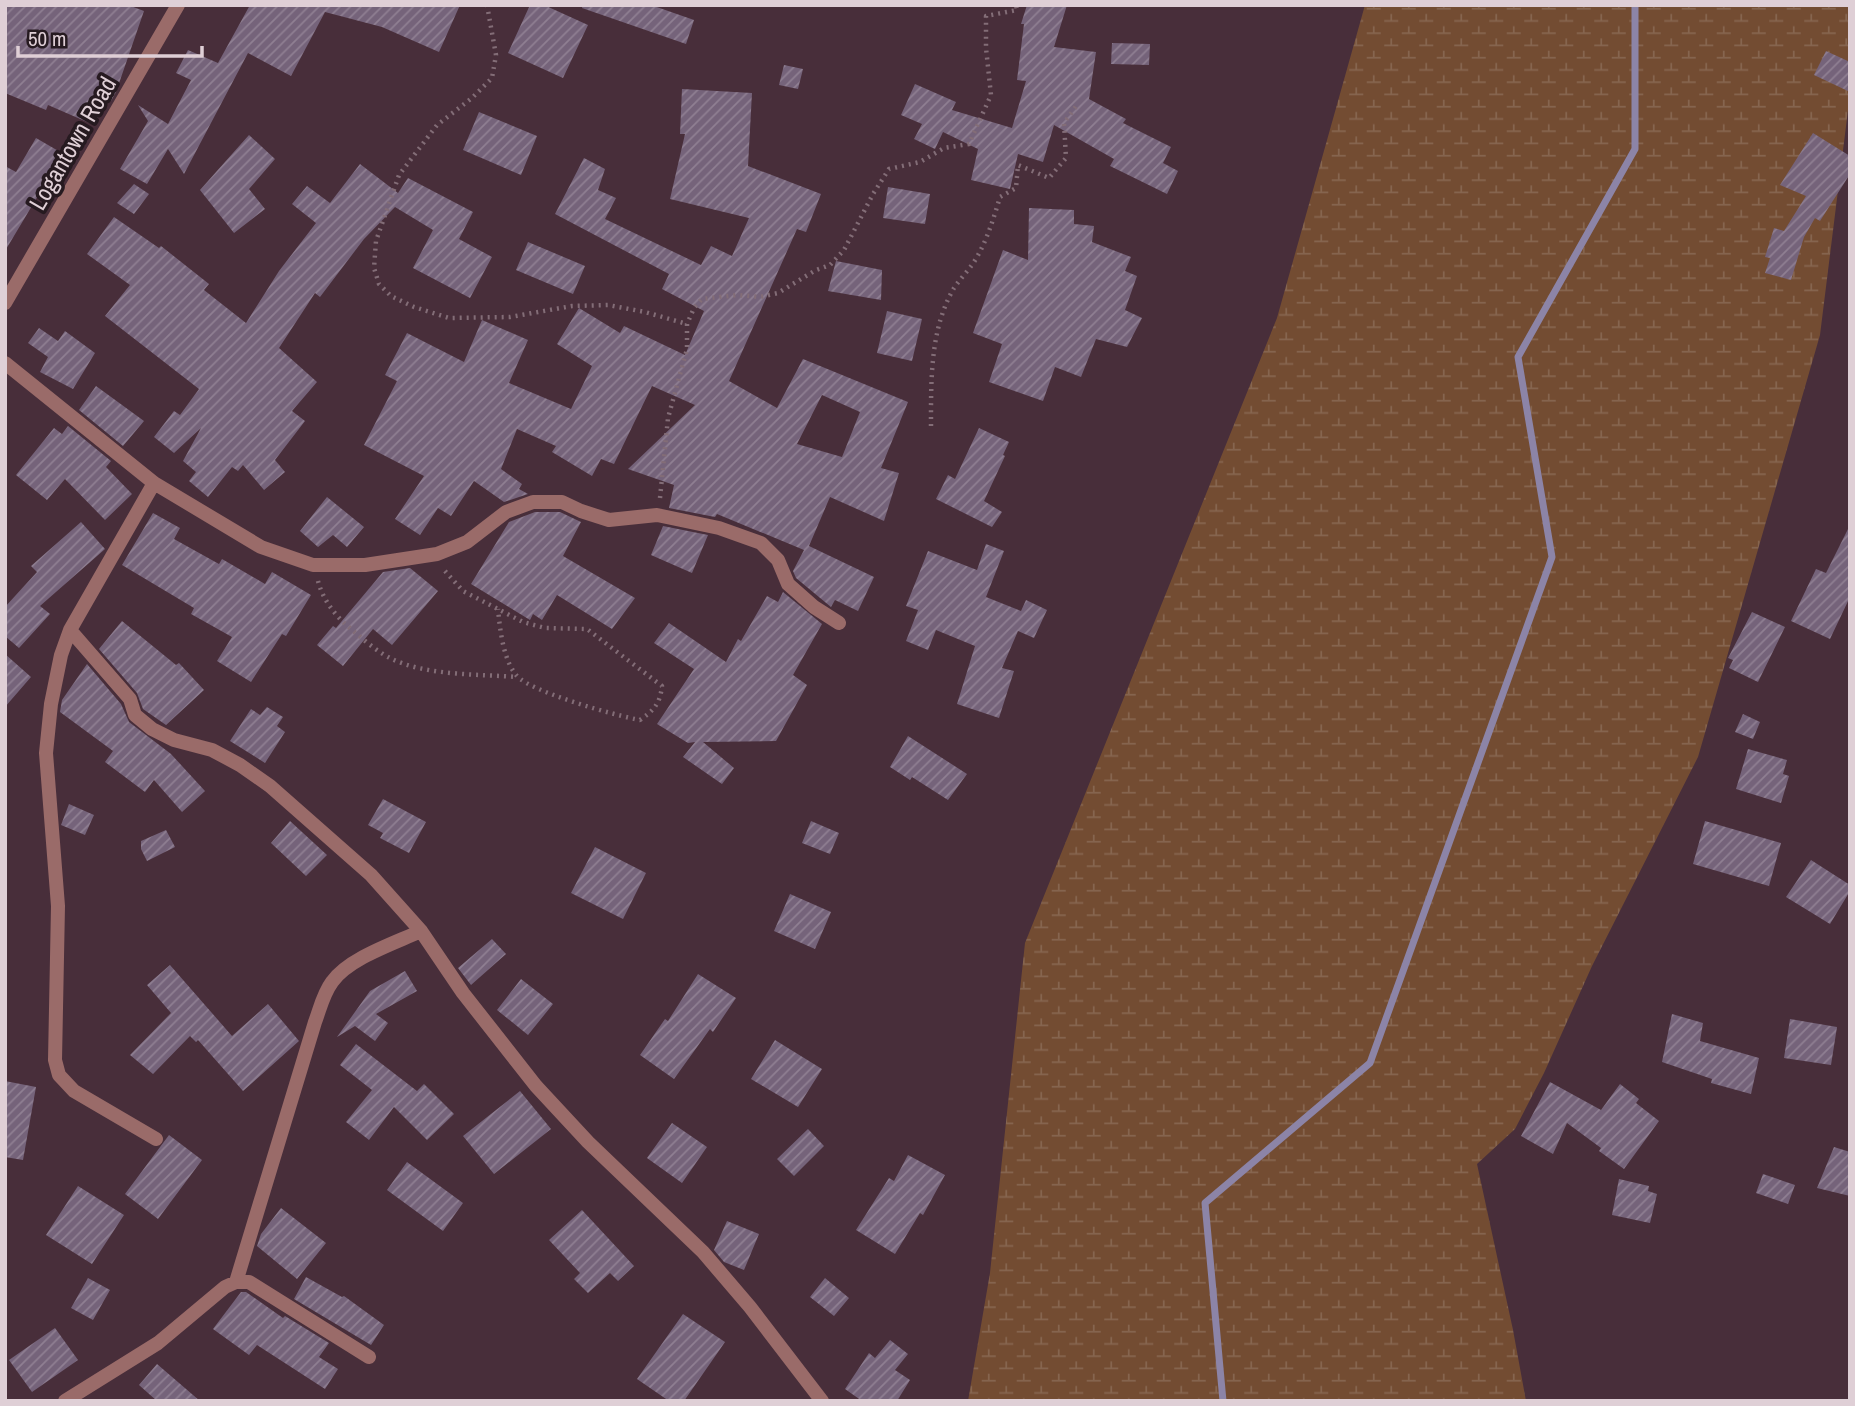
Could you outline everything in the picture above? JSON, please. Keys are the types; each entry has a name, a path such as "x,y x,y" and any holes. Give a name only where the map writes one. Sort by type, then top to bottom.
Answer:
{"street":[{"name":"Logantown Road","path":"5,303 178,5"},
{"path":"5,363 155,483 261,547 313,565 365,565 437,554 467,542 506,512 533,502 562,502 609,520 657,515 719,528 761,543 778,561 788,584 814,607 839,623"},
{"path":"155,483 70,630 61,655 51,704 46,753 58,906 55,1060 59,1075 74,1091 156,1139"},
{"path":"70,630 131,699 135,715 152,729 174,740 212,750 240,765 270,786 371,875 421,931 463,993 536,1086 588,1142 702,1252 750,1307 822,1401"},
{"path":"236,1282 315,1022 332,981 368,956 421,931"},
{"path":"65,1401 158,1343 225,1287 236,1282 249,1282 369,1357"}],"path":[{"path":"487,5 496,55 492,78 437,125 399,175 376,241 374,268 379,284 391,296 414,307 449,318 510,317 572,306 607,305 687,324"},
{"path":"657,515 663,481 668,418 687,349 687,324 694,308 702,299 760,297 778,293 816,270 830,265 844,250 889,169 920,162 944,148 969,144 991,95 986,16 1017,10 1016,5"},
{"path":"932,426 931,371 940,324 953,289 973,263 989,234 1000,197 1016,188 1018,165 1049,178 1066,158 1064,123 1077,105"},
{"path":"313,565 319,586 337,617 362,639 391,658 419,667 450,672 517,677 545,692 640,720 652,712 661,701 662,686 587,629 545,628 523,622 463,591 443,569 437,554"},
{"path":"498,609 501,641 517,677"}],"green space":[{"path":"1365,5 1850,5 1850,94 1820,335 1698,757 1592,966 1544,1073 1515,1129 1477,1164 1526,1401 968,1401 990,1273 1025,943 1277,318"}],"building":[{"path":"5,5 128,5 144,11 116,92 111,101 106,99 94,125 48,105 46,110 5,93"},
{"path":"250,5 460,5 439,52 382,27 325,12 291,76 248,53 184,174 168,149 147,184 120,169 148,121 138,105 168,124 191,80 176,73 188,50 218,63"},
{"path":"530,5 544,5 588,25 563,78 508,53"},
{"path":"583,5 651,5 694,20 686,44 582,8"},
{"path":"1027,5 1067,5 1054,47 1096,52 1089,99 1126,119 1123,123 1171,147 1163,163 1178,171 1167,194 1110,166 1114,159 1054,125 1043,162 1018,154 1010,189 971,180 978,149 943,132 935,149 914,139 922,124 901,115 915,84 956,102 952,110 1012,128 1026,81 1017,80 1024,24 1021,24"},
{"path":"1112,43 1150,44 1149,65 1111,64"},
{"path":"1826,51 1850,62 1850,92 1814,75"},
{"path":"784,65 803,69 798,89 779,85"},
{"path":"682,89 752,93 748,166 821,194 806,232 797,229 729,381 777,408 803,359 908,402 881,468 899,473 884,521 830,497 809,546 874,577 858,611 835,600 831,607 796,578 793,571 804,550 717,514 715,517 669,508 674,485 628,469 695,405 652,386 614,464 601,459 592,476 552,452 556,446 517,429 501,469 522,484 519,489 528,494 504,502 474,481 451,516 438,508 420,535 395,519 424,476 364,445 397,381 385,375 407,333 464,362 482,320 528,340 509,383 571,409 592,366 557,344 579,308 620,333 624,326 685,355 704,311 662,289 669,274 555,214 584,158 605,169 598,190 616,198 605,219 701,265 711,246 732,256 749,218 670,199 685,134 680,134","holes":["822,395 860,412 842,457 797,444"]},
{"path":"479,112 537,136 521,175 463,150"},
{"path":"1813,133 1850,156 1850,174 1820,221 1815,218 1804,237 1791,280 1765,273 1770,258 1765,257 1774,228 1784,231 1806,196 1780,185"},
{"path":"249,135 275,159 249,189 265,209 234,233 200,190"},
{"path":"36,138 74,160 63,180 51,174 5,251 5,166 16,172"},
{"path":"360,164 398,193 408,178 473,212 459,239 492,257 470,298 413,268 433,230 395,207 364,239 320,297 315,293 279,348 317,382 292,411 305,421 275,460 285,472 264,490 243,465 238,471 232,467 208,497 189,481 196,472 183,461 201,428 174,453 154,437 174,411 180,415 199,389 105,316 130,285 87,254 114,217 159,248 161,246 209,284 204,290 246,323 279,271 316,223 292,204 307,186 330,203"},
{"path":"134,184 149,194 134,214 117,203"},
{"path":"888,187 930,194 925,224 883,218"},
{"path":"1029,208 1074,210 1074,224 1094,226 1092,242 1131,257 1125,271 1137,276 1125,310 1142,318 1127,347 1096,339 1081,377 1055,367 1043,401 989,382 1002,344 973,333 1003,250 1028,260"},
{"path":"528,242 585,266 573,294 516,270"},
{"path":"836,261 882,270 881,300 828,291"},
{"path":"887,311 922,319 912,361 877,353"},
{"path":"39,328 58,341 65,331 95,353 73,389 40,372 48,357 28,343"},
{"path":"96,386 144,421 123,446 79,410"},
{"path":"68,426 111,461 106,467 132,494 105,520 65,479 47,500 16,475 54,428 62,434"},
{"path":"979,428 1009,442 984,501 1002,512 992,527 936,499 948,475 955,479"},
{"path":"327,497 364,527 347,547 333,535 318,547 300,531"},
{"path":"535,512 560,512 581,522 563,556 635,598 612,629 557,595 542,620 533,614 530,620 471,584 509,522"},
{"path":"153,513 180,528 174,539 219,564 222,559 265,584 272,572 311,595 286,636 282,634 251,682 217,661 232,637 191,614 194,608 122,565"},
{"path":"81,522 105,549 40,606 50,614 19,648 5,636 5,607 37,572 31,566"},
{"path":"1850,525 1850,597 1830,639 1791,621 1816,569 1826,573"},
{"path":"663,526 708,535 692,573 651,555"},
{"path":"986,544 1004,551 986,597 1021,611 1026,600 1047,610 1034,638 1018,631 1002,668 1014,671 999,718 957,704 975,646 936,630 928,650 906,641 918,610 906,606 928,551 977,570"},
{"path":"410,568 438,591 392,645 373,629 343,666 317,645 333,626 336,628 383,572"},
{"path":"783,592 822,624 793,675 807,685 776,741 703,742 734,768 722,784 683,757 695,742 688,743 657,724 694,669 654,643 669,623 726,662 767,596 778,602"},
{"path":"1752,612 1785,627 1758,682 1729,668 1733,660 1728,658"},
{"path":"122,621 176,665 179,663 204,690 166,725 143,709 137,693 99,649"},
{"path":"5,654 31,677 5,707"},
{"path":"87,664 121,704 129,722 171,754 205,791 182,812 154,780 145,792 105,762 113,751 60,712 62,700"},
{"path":"267,707 283,717 277,726 285,732 265,763 230,741 251,709 260,715"},
{"path":"1743,714 1760,722 1753,739 1735,732"},
{"path":"908,736 967,774 948,800 912,777 910,780 890,767"},
{"path":"1748,749 1787,760 1783,774 1789,776 1781,803 1736,789"},
{"path":"383,799 426,822 409,853 380,838 383,833 368,825"},
{"path":"69,804 94,815 85,835 61,825"},
{"path":"290,821 327,855 306,876 271,843"},
{"path":"811,821 839,833 830,854 802,843"},
{"path":"1705,821 1781,843 1769,886 1693,864"},
{"path":"166,830 175,847 147,861 141,849 141,841"},
{"path":"595,847 646,873 623,919 571,893"},
{"path":"1811,860 1850,885 1850,891 1830,924 1786,897"},
{"path":"790,894 831,912 815,949 774,931"},
{"path":"492,939 506,954 471,985 458,968"},
{"path":"170,965 232,1036 268,1004 299,1041 243,1091 198,1040 196,1042 190,1036 153,1074 130,1055 171,1013 147,985"},
{"path":"405,971 417,991 376,1014 388,1023 375,1041 355,1026 337,1037 370,991"},
{"path":"698,974 736,998 713,1032 710,1029 674,1079 640,1055 665,1019 668,1021"},
{"path":"521,979 553,1004 528,1035 497,1010"},
{"path":"1672,1014 1703,1023 1700,1041 1759,1058 1751,1094 1711,1083 1712,1079 1662,1062"},
{"path":"1790,1019 1837,1027 1831,1065 1784,1058"},
{"path":"775,1040 822,1069 798,1107 751,1079"},
{"path":"356,1044 417,1091 424,1084 454,1114 427,1140 394,1107 369,1140 346,1122 372,1090 340,1065"},
{"path":"5,1081 36,1087 23,1160 5,1157"},
{"path":"1550,1082 1601,1110 1620,1084 1639,1099 1636,1103 1659,1121 1624,1169 1567,1123 1553,1154 1521,1136"},
{"path":"520,1091 551,1129 494,1174 463,1136"},
{"path":"672,1123 707,1147 682,1183 647,1158"},
{"path":"808,1129 824,1146 794,1176 777,1159"},
{"path":"169,1135 202,1160 158,1219 125,1194"},
{"path":"1834,1147 1850,1152 1850,1196 1817,1188"},
{"path":"908,1155 945,1175 923,1215 920,1213 895,1254 856,1230 889,1178 894,1181"},
{"path":"407,1162 463,1203 443,1231 387,1190"},
{"path":"1763,1174 1795,1185 1788,1204 1756,1193"},
{"path":"1619,1179 1649,1186 1648,1191 1657,1194 1650,1223 1612,1215"},
{"path":"78,1186 124,1215 92,1264 46,1235"},
{"path":"281,1208 326,1243 297,1279 257,1246 261,1234"},
{"path":"582,1210 634,1266 618,1281 610,1273 588,1293 574,1279 580,1273 549,1240"},
{"path":"727,1221 759,1234 744,1270 724,1262 714,1250"},
{"path":"306,1277 344,1296 384,1325 371,1345 294,1299"},
{"path":"88,1278 110,1290 93,1320 71,1308"},
{"path":"825,1278 849,1298 834,1316 810,1297"},
{"path":"241,1292 246,1292 283,1318 285,1316 329,1343 319,1357 338,1369 325,1389 257,1345 249,1355 213,1329"},
{"path":"683,1314 725,1342 684,1401 669,1401 637,1379"},
{"path":"55,1328 78,1360 32,1392 9,1360"},
{"path":"890,1340 908,1354 895,1370 910,1380 897,1401 862,1401 845,1389 869,1353 875,1358"},
{"path":"157,1364 200,1401 157,1401 139,1385"}],"waterway":[{"path":"1223,1401 1205,1203 1370,1063 1552,557 1518,357 1635,149 1635,5"}]}
